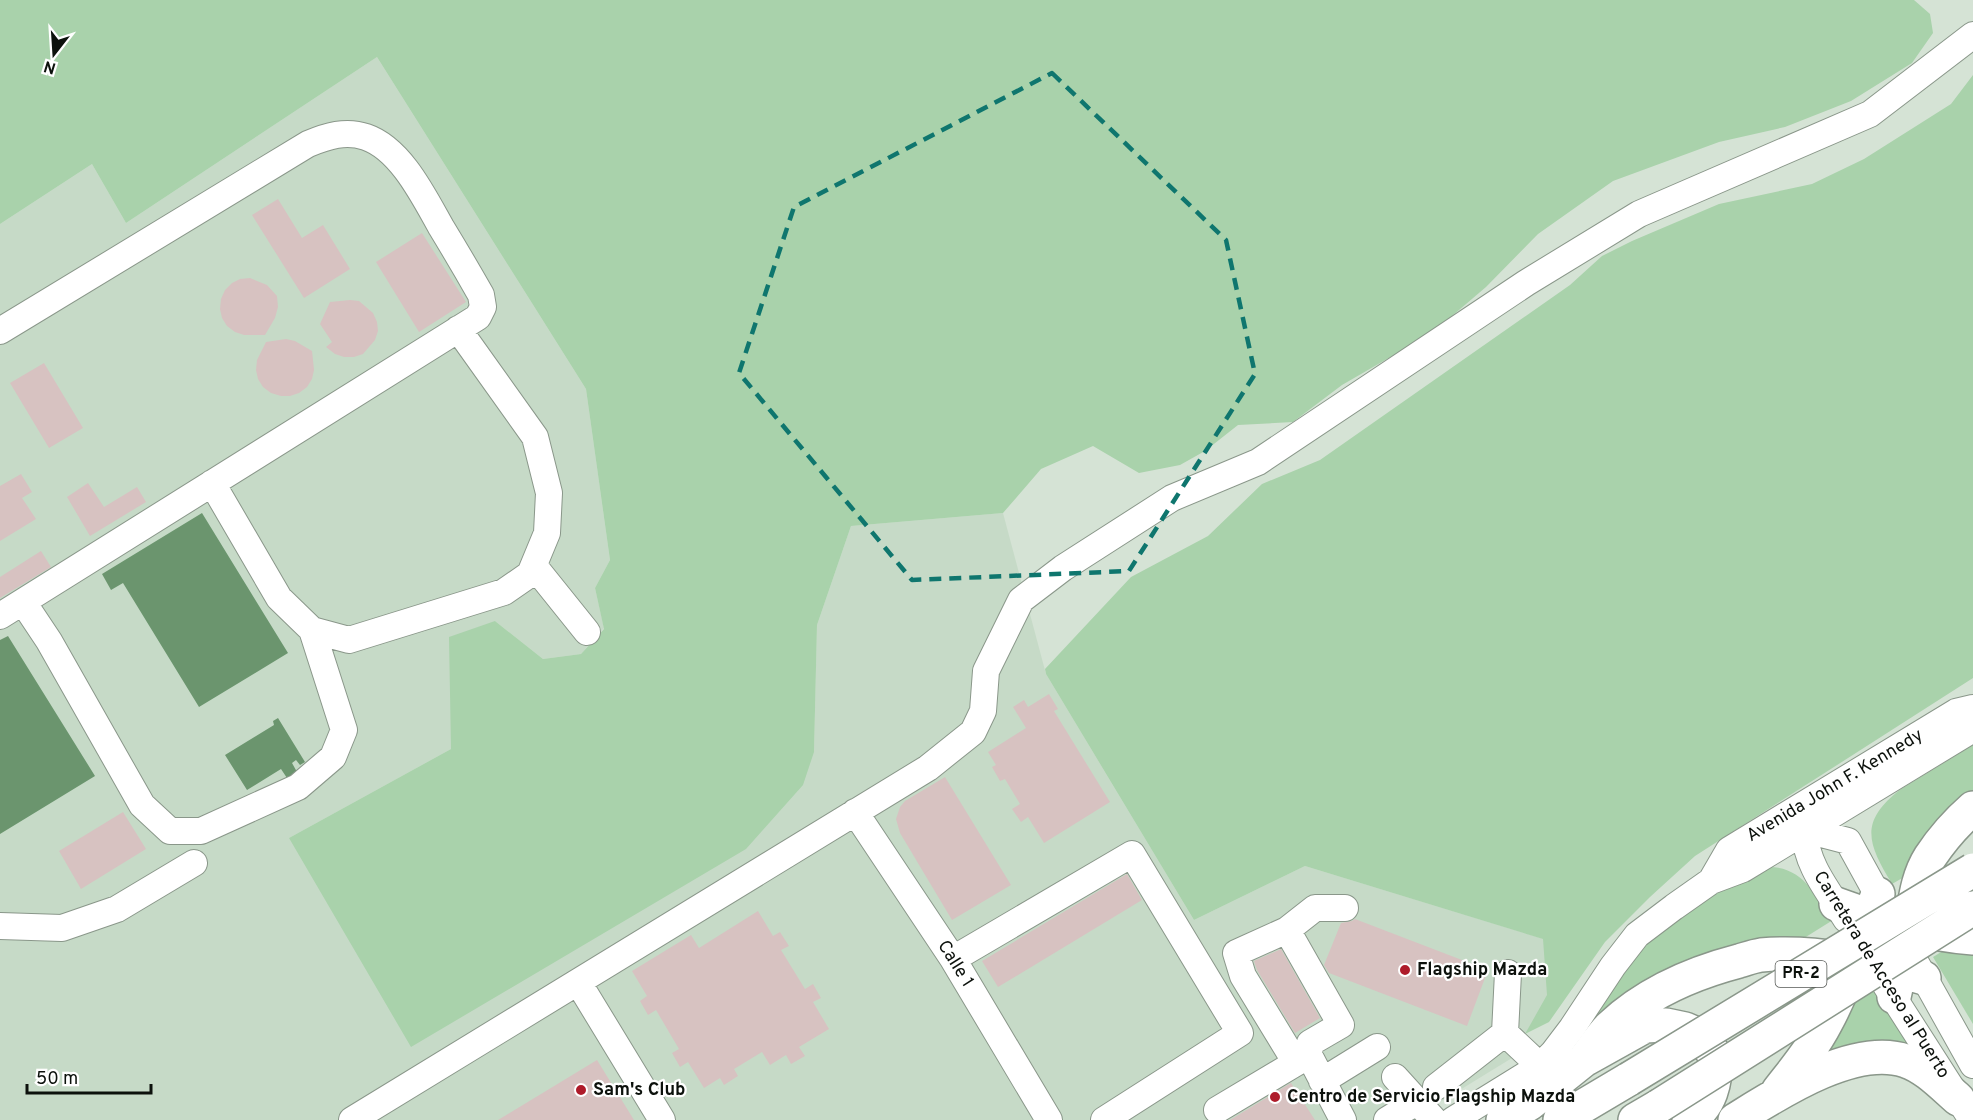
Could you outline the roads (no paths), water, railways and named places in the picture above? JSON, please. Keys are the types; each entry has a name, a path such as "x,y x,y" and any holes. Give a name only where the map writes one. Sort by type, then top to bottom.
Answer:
{"highway":[{"path":"1775,1095 1816,1041 1827,1021 1887,947 1916,892 1930,857 1956,823 1973,807"},
{"path":"1973,856 1973,865"},
{"name":"PR-2","path":"1560,1120 1973,870"},
{"path":"1836,904 1887,947"},
{"name":"PR-2","path":"1647,1113 1973,909"},
{"path":"1584,1060 1609,1028 1635,1007 1686,978 1712,968 1760,956 1811,955 1973,938"},
{"path":"1503,1120 1528,1104 1584,1060 1645,1026 1666,1025 1699,1035 1716,1056 1714,1087 1699,1114 1689,1120"},
{"path":"1735,1120 1775,1095 1840,1064 1886,1058 1906,1061 1923,1071 1965,1109"}],"street":[{"path":"352,1120 928,768 973,732 983,711 987,671 1021,600 1063,568 1172,498 1257,462 1526,283 1638,214 1870,114 1973,35"},
{"path":"0,331 308,144 337,134 367,137 386,148 399,161 418,188 481,295 483,307 478,317 0,616"},
{"path":"312,630 349,640 504,592 530,574 534,566 547,533 549,493 535,437 458,329"},
{"path":"23,602 49,641 142,805 170,831 201,831 298,787 333,757 344,730 312,630 279,598 212,483"},
{"path":"534,566 587,632"},
{"name":"Avenida John F. Kennedy","path":"1711,881 1729,850 1956,712 1973,708"},
{"name":"Avenida John F. Kennedy","path":"1453,1120 1540,1066 1553,1053 1637,935 1674,907 1711,881 1743,869 1973,729"},
{"path":"1877,787 1864,804 1848,841 1887,947"},
{"path":"1811,861 1807,850 1806,830 1811,814 1830,788"},
{"name":"Calle 1","path":"855,812 953,959 1049,1120"},
{"path":"1742,842 1806,830 1848,841"},
{"path":"953,959 1132,854 1240,1033 1104,1120"},
{"path":"1743,869 1776,856 1792,855 1811,861"},
{"name":"Carretera de Acceso al Puerto","path":"1811,861 1836,904"},
{"path":"0,926 62,928 117,909 194,863"},
{"path":"1343,1120 1322,1081 1302,1059 1243,976 1236,953 1287,930 1315,908 1345,908"},
{"path":"1217,1110 1302,1059 1310,1043 1341,1024 1287,930"},
{"name":"Carretera de Acceso al Puerto","path":"1887,947 1973,1065"},
{"name":"Carretera de Acceso al Puerto","path":"1887,947 1965,1109"},
{"path":"1387,1120 1427,1094 1505,1033 1508,973"},
{"path":"578,982 662,1120"},
{"path":"1505,1033 1540,1066"},
{"path":"1322,1081 1377,1047"},
{"path":"1395,1077 1427,1094 1434,1120"}],"place":[{"name":"Flagship Mazda","path":"1405,970"},
{"name":"Sam's Club","path":"581,1090"},
{"name":"Centro de Servicio Flagship Mazda","path":"1275,1097"}]}
